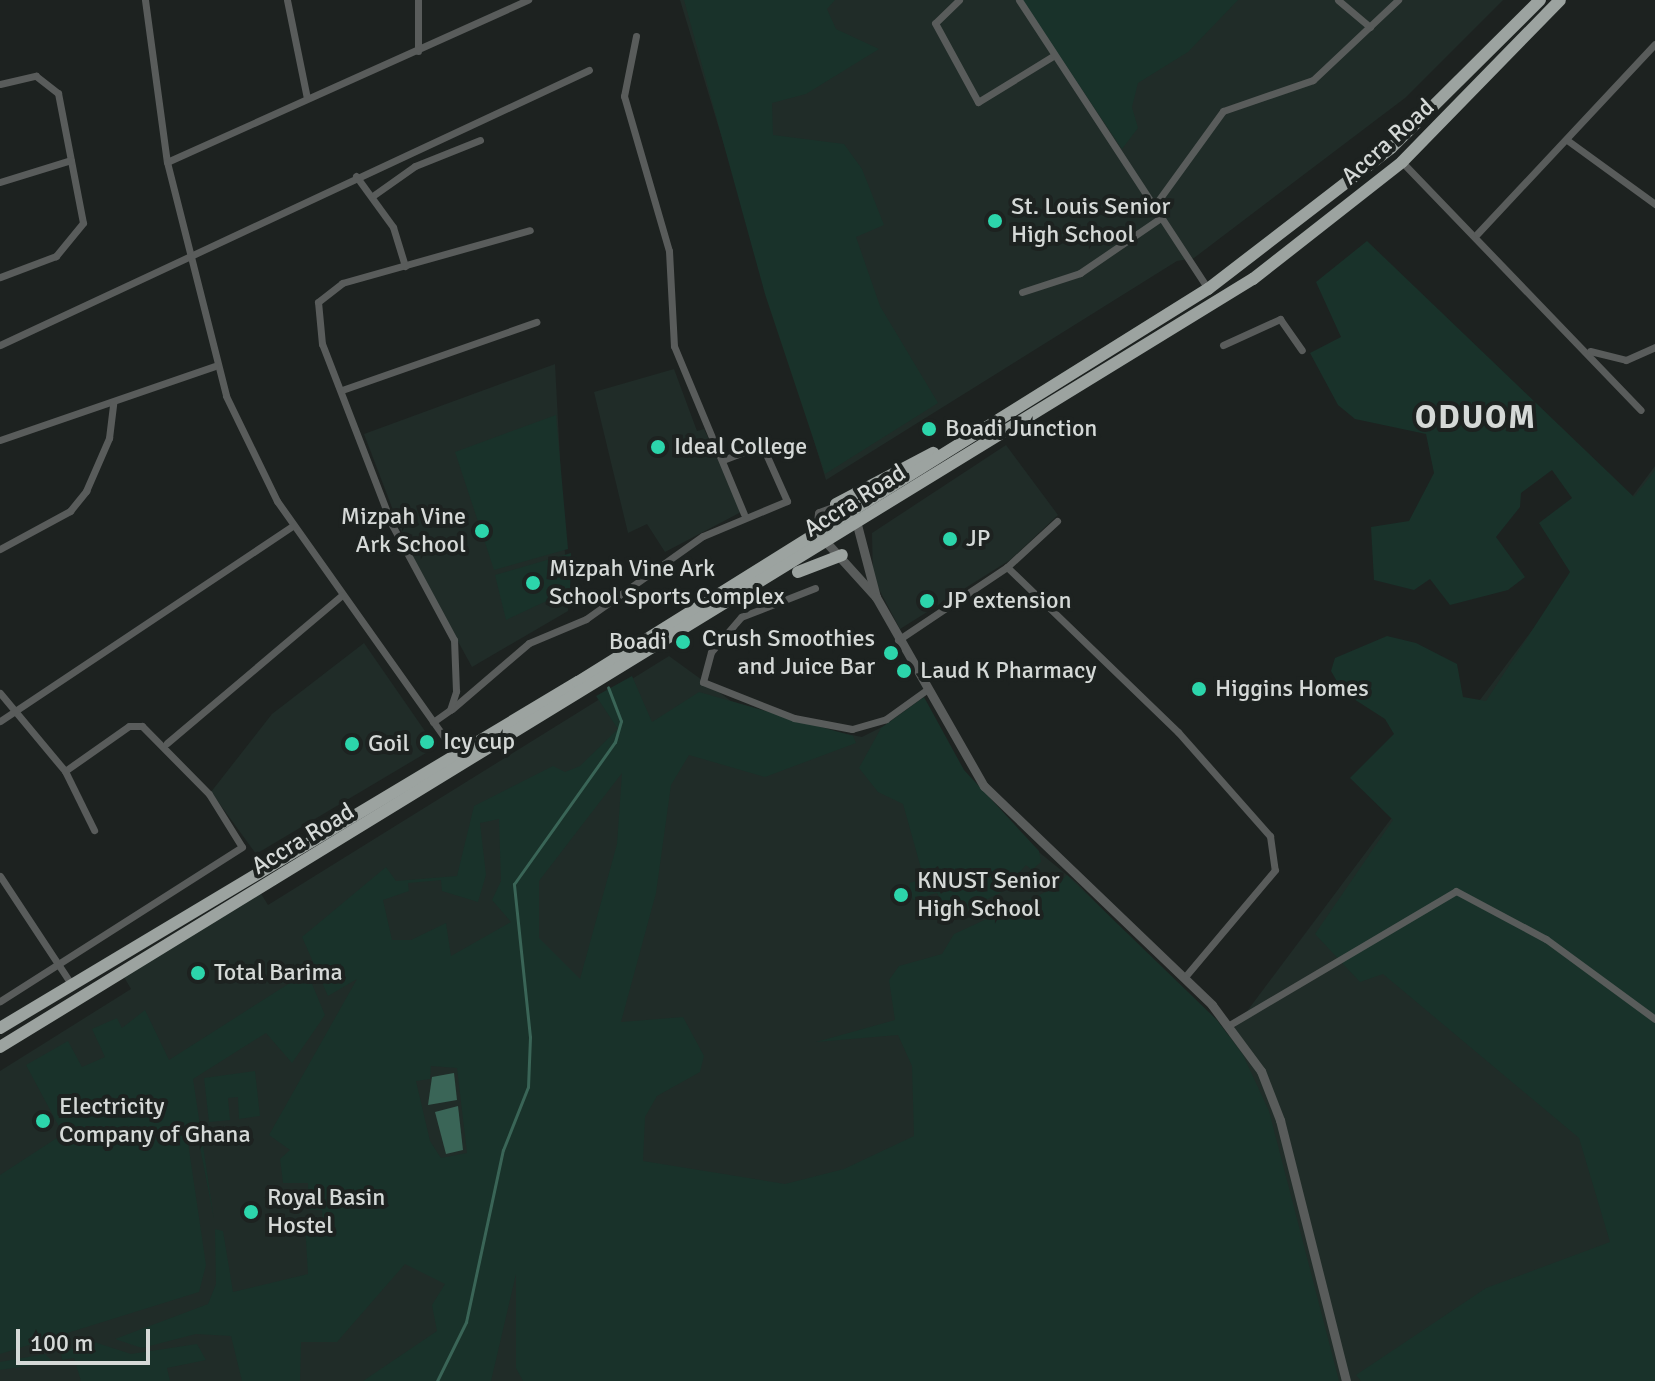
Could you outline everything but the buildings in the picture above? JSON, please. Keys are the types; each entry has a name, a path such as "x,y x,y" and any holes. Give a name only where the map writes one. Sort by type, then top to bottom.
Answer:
{"highway":[{"name":"Accra Road","path":"0,1028 456,754 1208,289 1380,158 1540,0"},
{"name":"Accra Road","path":"0,1047 741,598 1253,279 1402,162 1560,0"},
{"path":"836,504 966,439"},
{"path":"741,598 842,555"}],"street":[{"path":"145,0 167,162 188,261 215,366 252,456 294,525 456,754"},
{"path":"287,0 307,98"},
{"path":"418,0 418,51"},
{"path":"167,162 528,0"},
{"path":"959,0 935,23 978,102 1053,56"},
{"path":"1019,0 1208,289"},
{"path":"1338,0 1370,27"},
{"path":"1155,205 1223,111 1313,80 1398,0"},
{"path":"636,36 624,96 669,251 674,346 744,514"},
{"path":"1477,234 1655,44"},
{"path":"0,345 188,261 356,176 589,70"},
{"path":"0,84 36,76 49,80 71,160 82,232 56,256 0,277"},
{"path":"374,195 426,160 480,140"},
{"path":"1567,140 1655,204"},
{"path":"0,182 71,160"},
{"path":"1402,162 1477,234 1641,410"},
{"path":"356,176 374,195 405,266"},
{"path":"1022,292 1080,273 1162,217"},
{"path":"450,710 460,665 454,640 398,537 322,344 318,302 342,283 530,230"},
{"path":"1223,345 1280,319 1302,350"},
{"path":"342,390 536,322"},
{"path":"1588,350 1626,360 1655,347"},
{"path":"0,440 215,366"},
{"path":"0,549 70,511 86,491 109,438 113,403"},
{"path":"433,722 529,643 586,619 662,561 744,514 756,517 788,498 762,445 723,460"},
{"path":"876,597 859,525 852,511 836,504 819,513 817,532 842,555 876,597 925,691 1013,820 1185,977 1231,1024 1280,1120 1346,1381"},
{"path":"898,640 1007,567 1057,521"},
{"path":"0,721 294,525"},
{"path":"1007,567 1178,732 1270,836 1275,870 1185,977"},
{"path":"815,588 741,617 711,652 703,682 794,718 852,729 886,719 925,691"},
{"path":"167,743 342,595"},
{"path":"0,693 65,771 94,830"},
{"path":"0,1001 242,847 167,743 142,726 129,726 65,771"},
{"path":"0,876 72,985"},
{"path":"1231,1024 1456,891 1546,939 1655,1019"}],"shaded area":[{"name":"St. Louis Senior High School","path":"680,0 1503,0 1405,98 1194,258 1177,261 826,480"},
{"path":"684,0 835,0 827,9 836,29 879,49 806,94 772,103 773,135 844,144 862,169 884,225 856,237 880,306 938,403 825,474 765,294"},
{"path":"1022,0 1238,0 1188,52 1138,83 1132,107 1138,128 1122,149"},
{"path":"1367,241 1634,497 1655,470 1655,1381 1361,1381 1356,1375 1486,1288 1610,1242 1579,1138 1383,974 1360,982 1315,934 1393,820 1350,778 1394,734 1385,719 1343,692 1331,671 1335,658 1387,636 1416,643 1457,664 1463,697 1486,701 1570,572 1539,523 1572,498 1552,470 1521,493 1520,507 1496,537 1525,577 1508,590 1450,605 1430,579 1414,590 1374,580 1371,527 1409,521 1434,473 1426,434 1355,419 1338,405 1310,353 1341,337 1316,282"},
{"name":"Mizpah Vine Ark School","path":"555,364 568,611 472,667 409,552 364,434"},
{"name":"Ideal College","path":"674,369 697,431 704,429 743,511 665,552 647,524 628,533 594,392"},
{"path":"556,415 568,549 494,570 455,452"},
{"path":"1006,445 1058,515 1010,560 900,629 873,578 872,533"},
{"path":"1655,466 1655,1381 0,1381 0,1071 131,989 124,977 260,892 268,905 669,656 731,701 817,728 862,737 910,713 1003,823 1077,883 1227,1038"},
{"name":"Mizpah Vine Ark School Sports Complex","path":"571,553 570,590 506,620 495,575"},
{"path":"364,643 436,747 256,854 211,792 272,714"},
{"path":"632,676 652,722 699,692 853,736 856,743 765,777 689,755 671,785 656,893 621,1022 683,1017 704,1056 700,1072 657,1096 645,1117 643,1161 785,1184 844,1169 914,1136 912,1066 898,1035 816,1042 895,1020 889,980 899,966 942,954 954,934 1052,889 1067,875 1217,1020 1243,1055 1269,1111 1339,1381 523,1381 516,1368 516,1274 491,1381 363,1381 437,1331 432,1305 445,1284 405,1264 337,1342 301,1342 300,1381 242,1381 231,1336 196,1334 142,1348 115,1339 208,1304 216,1284 215,1229 223,1231 233,1292 308,1274 305,1223 323,1221 322,1210 309,1210 308,1183 283,1183 280,1159 290,1150 269,1135 357,979 328,996 302,937 386,867 396,881 457,876 474,806 553,766 565,772 580,766 618,729 596,696","holes":["622,773 617,844 580,979 539,938 539,881","499,819 501,881 492,900 511,922 451,956 446,923 411,940 392,940 383,900 409,891 408,883 441,880 442,891 478,902 486,875 480,823","431,1066 457,1068 467,1153 441,1158 430,1141 416,1081 430,1079"]},
{"path":"924,697 964,770 1039,851 1041,862 1032,870 1026,865 1017,875 1022,882 949,918 937,893 913,900 909,883 924,879 903,804 878,792 859,768 881,728"},
{"path":"307,972 325,1015 292,1063 266,1033 193,1079 214,1219 196,1127 186,1129 206,1265 199,1292 0,1354 0,1175 63,1134 26,1065 68,1041 82,1067 105,1057 92,1029 117,1018 122,1028 145,1010 169,1060"},
{"path":"255,1071 260,1116 239,1119 238,1097 228,1098 230,1120 209,1122 204,1078"},
{"path":"454,1073 457,1100 428,1105 432,1077"},
{"path":"458,1106 463,1150 446,1154 435,1112"},
{"path":"94,1342 131,1354 197,1344 206,1360 167,1368 170,1381 81,1381 74,1358 62,1360 61,1352"},
{"path":"45,1354 53,1362 0,1370 0,1362"}],"waterway":[{"path":"437,1381 466,1322 503,1150 528,1087 530,1037 514,884 615,742 621,721 608,687"}],"place":[{"name":"St. Louis Senior High School","path":"995,221"},
{"name":"Boadi Junction","path":"929,429"},
{"name":"Ideal College","path":"658,447"},
{"name":"Mizpah Vine Ark School","path":"482,531"},
{"name":"JP","path":"950,539"},
{"name":"Mizpah Vine Ark School Sports Complex","path":"533,583"},
{"name":"JP extension","path":"927,601"},
{"name":"Boadi","path":"683,642"},
{"name":"Crush Smoothies and Juice Bar","path":"891,653"},
{"name":"Laud K Pharmacy","path":"904,671"},
{"name":"Higgins Homes","path":"1199,689"},
{"name":"Icy cup","path":"427,742"},
{"name":"Goil","path":"352,744"},
{"name":"KNUST Senior High School","path":"901,895"},
{"name":"Total Barima","path":"198,973"},
{"name":"Electricity Company of Ghana","path":"43,1121"},
{"name":"Royal Basin Hostel","path":"251,1212"}],"district":[{"name":"ODUOM","path":"1476,418"}]}
